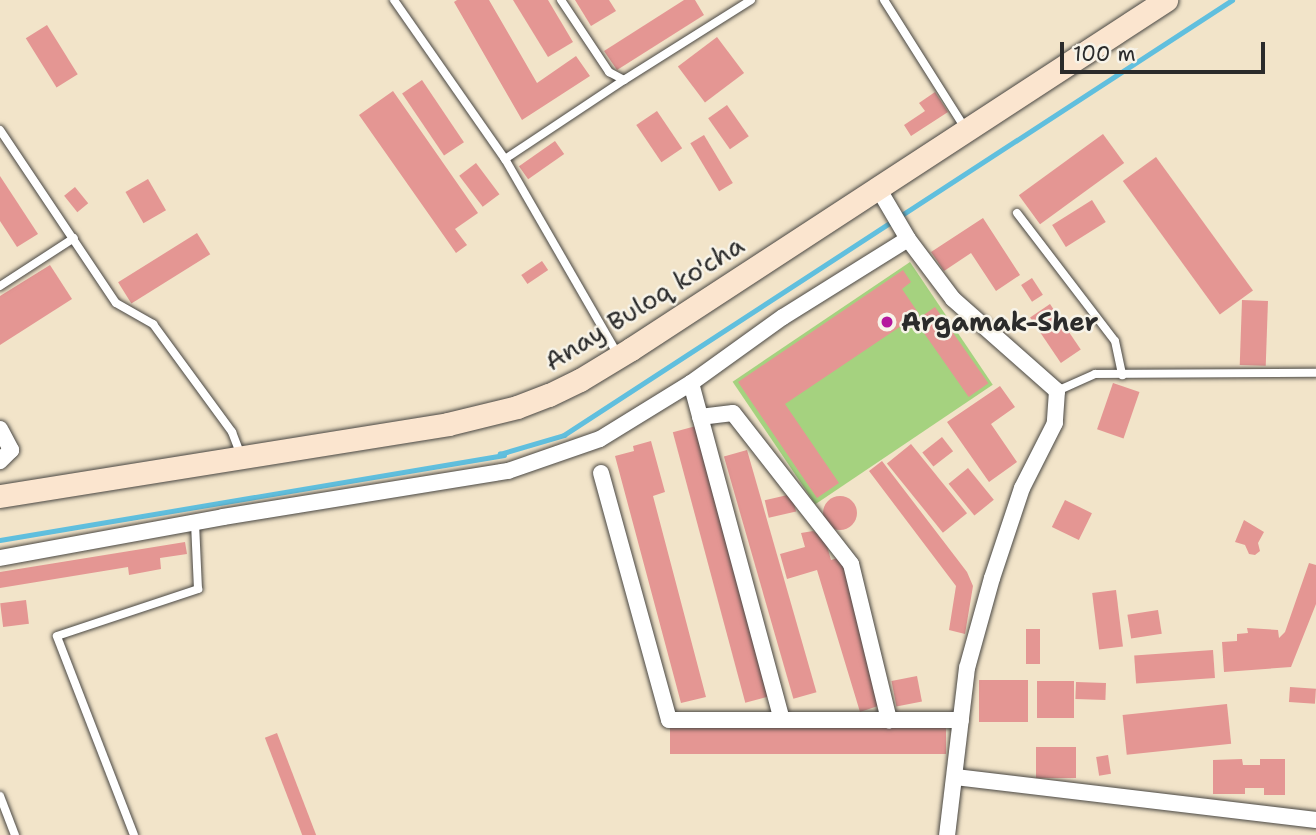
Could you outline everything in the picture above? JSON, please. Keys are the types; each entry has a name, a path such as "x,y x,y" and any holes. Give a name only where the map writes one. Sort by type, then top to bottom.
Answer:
{"main road":[{"name":"Anay Buloq ko'cha","path":"0,496 448,424 494,414 549,395 619,356 883,197 966,130 1166,0"}],"street":[{"path":"883,197 908,239 953,299 1057,391 1055,423 1022,488 992,578 967,668 947,835"},
{"path":"0,558 195,522 508,471 600,439 691,383 783,317 908,239"},
{"path":"691,383 782,720"},
{"path":"700,417 733,413 851,565 889,720"},
{"path":"0,429 11,450 0,461"},
{"path":"601,473 669,720 961,720"},
{"path":"954,777 1316,820"}],"lane":[{"path":"394,0 505,159 619,356"},
{"path":"561,0 609,72 624,80"},
{"path":"505,159 751,0"},
{"path":"884,0 966,130"},
{"path":"0,130 116,303 153,324 232,432 241,456"},
{"path":"1017,214 1115,341 1122,375"},
{"path":"0,286 74,237"},
{"path":"1057,391 1095,374 1316,373"},
{"path":"134,835 57,636 198,589 195,522"},
{"path":"0,796 15,835"}],"green space":[{"name":"Argamak-Sher","path":"910,262 993,385 815,504 733,382"}],"building":[{"path":"489,0 537,83 576,56 590,76 522,120 454,2"},
{"path":"513,0 548,0 573,42 548,57"},
{"path":"575,0 609,0 616,11 591,26"},
{"path":"684,0 695,0 704,15 617,70 604,51"},
{"path":"47,25 78,74 57,87 26,38"},
{"path":"717,37 744,73 705,102 678,66"},
{"path":"422,80 464,142 444,156 402,93"},
{"path":"393,91 478,213 455,229 467,245 456,253 359,115"},
{"path":"935,92 948,112 911,136 904,125 925,111 919,103"},
{"path":"727,105 749,136 730,149 708,118"},
{"path":"657,111 682,148 661,162 636,125"},
{"path":"1103,134 1124,163 1040,224 1019,195"},
{"path":"704,135 733,183 719,191 690,143"},
{"path":"555,141 564,154 528,179 519,166"},
{"path":"1156,157 1253,290 1220,315 1123,181"},
{"path":"476,163 499,194 483,207 459,176"},
{"path":"0,176 38,234 17,247 0,221"},
{"path":"148,179 166,210 143,223 125,192"},
{"path":"75,187 88,203 77,212 64,196"},
{"path":"1092,200 1106,222 1066,247 1052,225"},
{"path":"983,218 1020,275 996,291 971,253 944,271 931,252"},
{"path":"197,233 210,254 131,303 118,282"},
{"path":"542,261 548,270 527,284 521,275"},
{"path":"50,265 72,299 0,345 0,296"},
{"path":"903,270 911,282 902,289 919,314 785,404 839,483 817,498 738,382"},
{"path":"1032,278 1043,295 1032,302 1021,285"},
{"path":"1242,300 1268,301 1266,366 1240,365"},
{"path":"1050,304 1081,350 1061,363 1030,317"},
{"path":"935,307 988,383 969,397 915,321"},
{"path":"1113,383 1139,392 1124,438 1097,429"},
{"path":"1000,386 1015,407 991,424 1017,462 989,482 947,422"},
{"path":"696,426 768,696 745,703 673,432"},
{"path":"942,437 953,451 933,467 922,452"},
{"path":"651,441 665,492 653,496 706,697 681,703 615,456 634,451 633,446"},
{"path":"911,444 967,513 943,533 887,464"},
{"path":"747,450 816,692 793,699 724,457"},
{"path":"882,461 967,572 973,586 965,634 949,630 956,586 869,471"},
{"path":"968,468 994,500 974,516 949,484"},
{"path":"792,494 796,512 769,518 765,500"},
{"path":"840,496 852,501 857,513 852,525 840,530 828,525 823,513 828,501"},
{"path":"1065,500 1092,513 1079,540 1052,527"},
{"path":"1244,520 1264,532 1258,543 1260,551 1255,555 1249,554 1245,545 1235,542"},
{"path":"813,531 825,539 831,560 841,557 881,705 860,712 817,570 787,579 780,554 805,547 801,533"},
{"path":"185,542 187,554 160,558 161,569 129,575 128,567 0,588 0,572"},
{"path":"1309,563 1316,565 1316,604 1291,667 1224,672 1222,642 1237,641 1237,634 1248,633 1247,628 1278,630 1279,638 1285,632"},
{"path":"1116,590 1123,647 1099,649 1092,593"},
{"path":"26,600 29,624 3,627 0,603"},
{"path":"1158,610 1162,634 1131,639 1127,615"},
{"path":"1026,629 1040,629 1040,664 1026,664"},
{"path":"1213,650 1215,678 1136,683 1134,656"},
{"path":"917,676 922,702 896,706 891,681"},
{"path":"979,680 1028,680 1028,722 979,722"},
{"path":"1037,681 1074,681 1074,718 1037,718"},
{"path":"1076,682 1106,683 1105,700 1075,699"},
{"path":"1290,687 1316,689 1315,704 1289,702"},
{"path":"1227,704 1231,744 1127,755 1123,715"},
{"path":"670,727 946,727 946,754 670,754"},
{"path":"277,733 316,835 302,835 265,738"},
{"path":"1036,747 1076,747 1076,778 1036,778"},
{"path":"1108,755 1111,774 1099,776 1096,757"},
{"path":"1242,759 1243,765 1260,765 1260,759 1285,759 1285,795 1264,795 1264,788 1245,788 1245,794 1213,794 1213,760"}],"waterway":[{"path":"0,540 504,455 500,454 564,435 1232,0"}],"place":[{"name":"Argamak-Sher","path":"887,322"}]}
